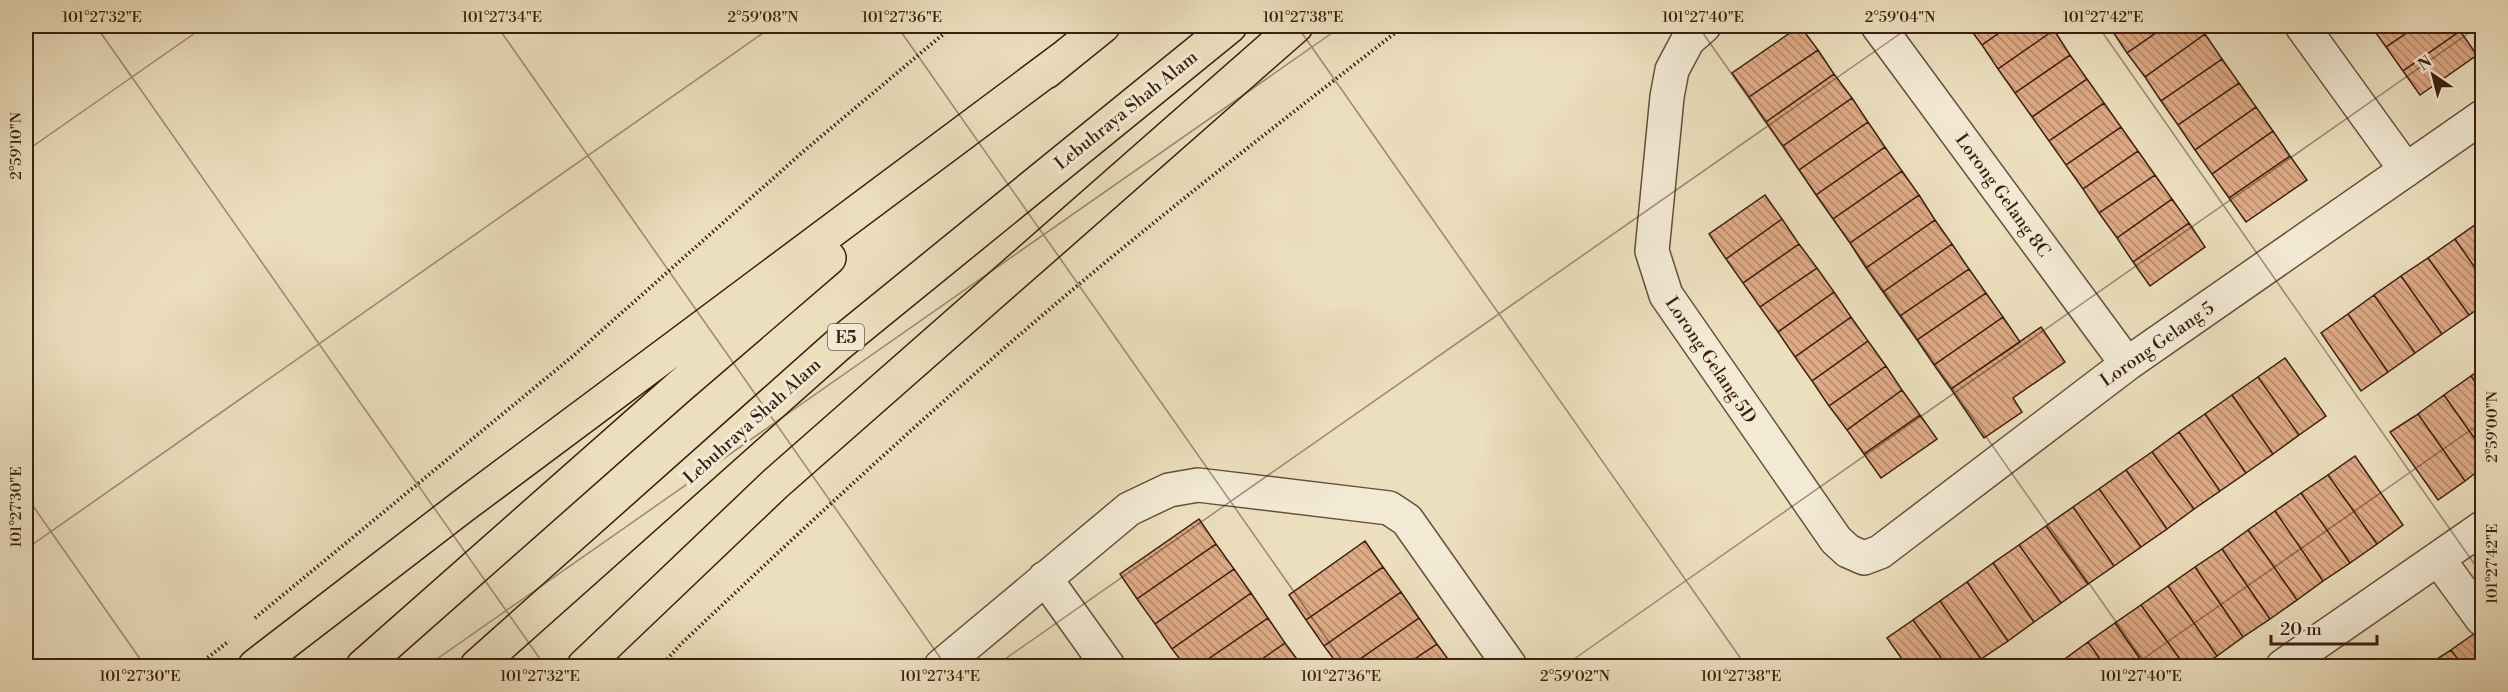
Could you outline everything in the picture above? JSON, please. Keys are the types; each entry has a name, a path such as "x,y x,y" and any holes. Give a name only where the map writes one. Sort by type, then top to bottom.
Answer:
{"highway":[{"path":"363,666 679,387 1103,26"},
{"name":"Lebuhraya Shah Alam","path":"477,666 839,344 1230,26"},
{"path":"584,666 775,484 1296,26"},
{"path":"255,666 463,506 1062,59"}],"street":[{"name":"Lorong Gelang 5D","path":"1704,26 1688,40 1672,69 1667,97 1652,251 1657,273 1666,295 1836,540"},
{"name":"Lorong Gelang 8C","path":"1878,26 2127,364"},
{"path":"2302,26 2406,170"},
{"name":"Lorong Gelang 5","path":"1836,540 1848,551 1863,558 1880,552 2127,364 2482,117"},
{"path":"941,666 1129,509 1169,490 1198,485 1368,503 1389,508 1407,520 1510,666"},
{"path":"2283,666 2482,528"},
{"path":"2439,560 2482,619"},
{"path":"1045,578 1108,666"}],"path":[{"path":"254,619 385,508 573,357 805,150 953,26"},
{"path":"661,666 681,644 852,482 1032,323 1233,159 1404,26"},
{"path":"197,666 237,634"}],"building":[{"path":"1800,26 1818,50 1749,97 1732,73"},
{"path":"1968,26 2009,26 1982,45"},
{"path":"2009,26 2050,26 2054,30 1998,69 1982,45"},
{"path":"2115,26 2166,26 2127,53 2111,29"},
{"path":"2166,26 2199,26 2205,34 2145,77 2127,53"},
{"path":"2371,26 2417,26 2386,47"},
{"path":"2417,26 2456,26 2460,31 2403,71 2386,47"},
{"path":"2054,30 2070,55 2015,93 1998,69"},
{"path":"2460,31 2477,55 2420,95 2403,71"},
{"path":"2205,34 2222,59 2161,101 2145,77"},
{"path":"1818,50 1834,74 1766,122 1749,97"},
{"path":"2070,55 2087,79 2032,117 2015,93"},
{"path":"2222,59 2239,83 2178,125 2161,101"},
{"path":"1834,74 1852,98 1783,146 1766,122"},
{"path":"2087,79 2104,103 2049,141 2032,117"},
{"path":"2239,83 2256,107 2195,150 2178,125"},
{"path":"1852,98 1868,122 1799,170 1783,146"},
{"path":"2104,103 2121,127 2066,165 2049,141"},
{"path":"2256,107 2273,131 2212,174 2195,150"},
{"path":"1868,122 1885,147 1816,195 1799,170"},
{"path":"2121,127 2138,151 2083,189 2066,165"},
{"path":"2273,131 2290,156 2229,198 2212,174"},
{"path":"1885,147 1902,171 1833,219 1816,195"},
{"path":"2138,151 2155,175 2099,213 2083,189"},
{"path":"2290,156 2307,180 2246,222 2229,198"},
{"path":"1902,171 1919,195 1850,243 1833,219"},
{"path":"2155,175 2172,199 2117,238 2099,213"},
{"path":"1765,195 1782,219 1726,259 1709,234"},
{"path":"1919,195 1935,220 1866,268 1850,243"},
{"path":"2172,199 2189,223 2133,262 2117,238"},
{"path":"1782,219 1799,244 1743,283 1726,259"},
{"path":"1935,220 1952,244 1883,292 1866,268"},
{"path":"2482,220 2482,278 2455,239"},
{"path":"2189,223 2205,247 2150,286 2133,262"},
{"path":"2455,239 2482,278 2482,306 2469,315 2428,258"},
{"path":"1799,244 1817,268 1760,307 1743,283"},
{"path":"1952,244 1969,269 1900,316 1883,292"},
{"path":"2428,258 2469,315 2442,334 2401,276"},
{"path":"1817,268 1834,292 1778,332 1760,307"},
{"path":"1969,269 1986,293 1917,340 1900,316"},
{"path":"2401,276 2442,334 2415,353 2374,295"},
{"path":"1834,292 1851,317 1795,357 1778,332"},
{"path":"1986,293 2003,317 1934,365 1917,340"},
{"path":"2374,295 2415,353 2388,372 2348,314"},
{"path":"2348,314 2388,372 2361,391 2321,333"},
{"path":"1851,317 1868,341 1812,381 1795,357"},
{"path":"2003,317 2020,342 1951,389 1934,365"},
{"path":"2041,327 2065,362 2013,398 2022,412 1984,438 1951,389"},
{"path":"1868,341 1886,366 1829,406 1812,381"},
{"path":"2285,358 2326,416 2299,435 2258,377"},
{"path":"1886,366 1902,390 1847,430 1829,406"},
{"path":"2482,368 2482,392 2471,376"},
{"path":"2471,376 2482,392 2482,449 2444,395"},
{"path":"2258,377 2299,435 2273,454 2232,395"},
{"path":"1902,390 1920,415 1864,454 1847,430"},
{"path":"2232,395 2273,454 2246,473 2205,414"},
{"path":"2444,395 2482,449 2482,468 2465,481 2418,414"},
{"path":"2205,414 2246,473 2220,491 2179,432"},
{"path":"2418,414 2465,481 2438,500 2390,432"},
{"path":"1920,415 1937,439 1881,478 1864,454"},
{"path":"2179,432 2220,491 2194,509 2152,452"},
{"path":"2152,452 2194,509 2167,529 2126,470"},
{"path":"2355,456 2403,525 2377,544 2328,475"},
{"path":"2126,470 2167,529 2141,547 2099,489"},
{"path":"2328,475 2377,544 2350,563 2301,493"},
{"path":"2099,489 2141,547 2114,566 2073,507"},
{"path":"2301,493 2350,563 2323,581 2275,511"},
{"path":"2073,507 2114,566 2088,584 2046,526"},
{"path":"2275,511 2323,581 2297,600 2248,530"},
{"path":"1199,519 1216,544 1137,599 1120,574"},
{"path":"2046,526 2088,584 2061,603 2019,545"},
{"path":"2248,530 2297,600 2270,619 2222,549"},
{"path":"1365,541 1383,567 1306,620 1289,595"},
{"path":"1216,544 1234,569 1155,624 1137,599"},
{"path":"2019,545 2061,603 2034,622 1993,563"},
{"path":"2222,549 2270,619 2243,637 2195,567"},
{"path":"1993,563 2034,622 2008,641 1967,582"},
{"path":"1383,567 1401,592 1324,646 1306,620"},
{"path":"2195,567 2243,637 2217,656 2168,586"},
{"path":"1234,569 1251,593 1172,649 1155,624"},
{"path":"1967,582 2008,641 1981,659 1940,601"},
{"path":"2168,586 2217,656 2202,666 2185,666 2141,605"},
{"path":"1401,592 1419,618 1350,666 1339,666 1324,646"},
{"path":"1251,593 1268,618 1198,666 1185,666 1172,649"},
{"path":"1940,601 1981,659 1971,666 1947,666 1913,620"},
{"path":"2141,605 2185,666 2145,666 2115,623"},
{"path":"1268,618 1285,643 1252,666 1198,666"},
{"path":"1419,618 1437,644 1404,666 1350,666"},
{"path":"1913,620 1947,666 1907,666 1887,638"},
{"path":"2115,623 2145,666 2105,666 2088,642"},
{"path":"2478,631 2482,638 2482,666 2463,666 2451,650"},
{"path":"2088,642 2105,666 2066,666 2062,661"},
{"path":"1285,643 1302,666 1252,666"},
{"path":"1437,644 1453,666 1404,666"},
{"path":"2451,650 2463,666 2426,666"},
{"path":"1043,660 1048,666 1035,666"},
{"path":"2062,661 2066,666 2053,666"}]}
